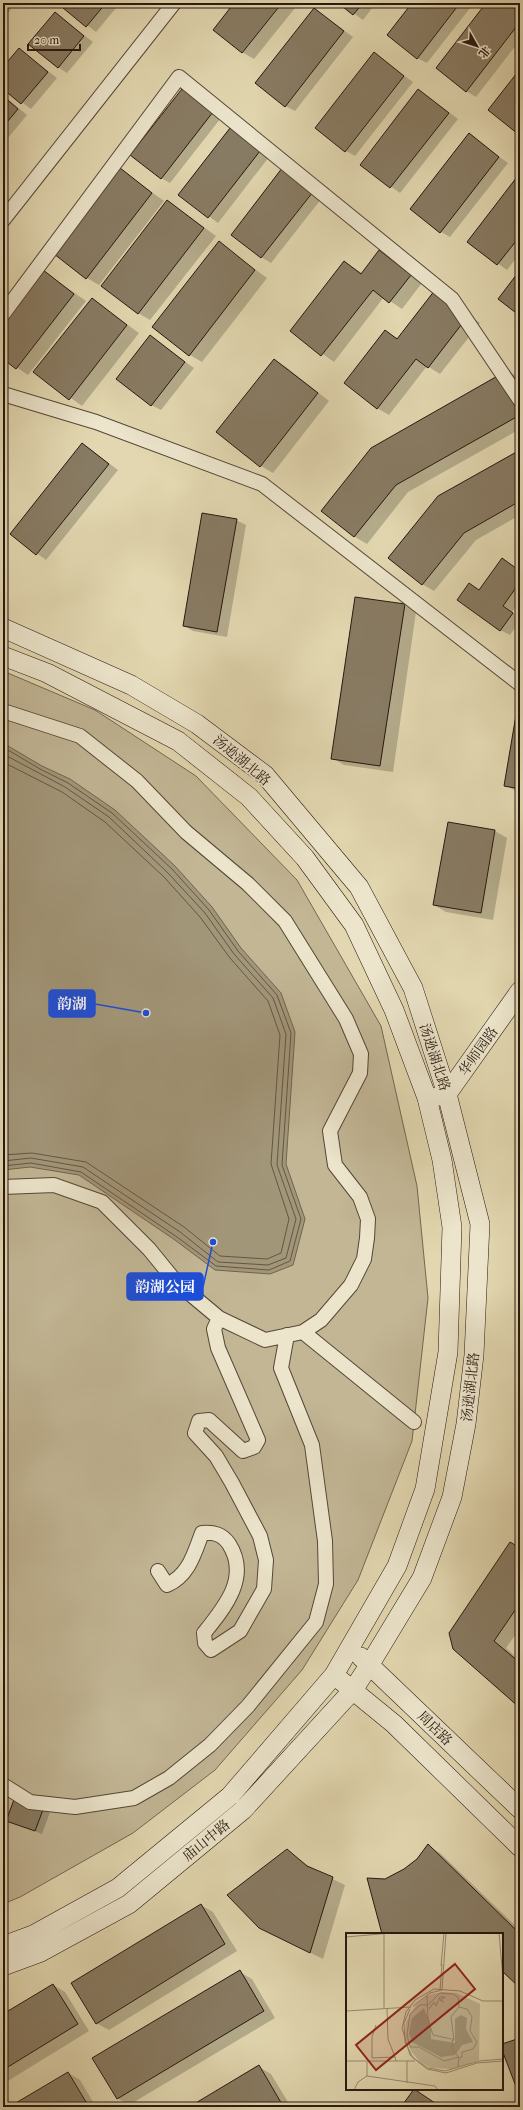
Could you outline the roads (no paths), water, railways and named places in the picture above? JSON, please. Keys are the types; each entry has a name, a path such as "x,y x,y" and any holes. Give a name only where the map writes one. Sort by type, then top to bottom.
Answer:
{"street":[{"path":"3,220 174,3"},
{"path":"3,314 179,77 452,299 520,400"},
{"path":"3,394 96,422 262,484 520,684"},
{"name":"汤逊湖北路","path":"3,628 131,685 197,724 265,775 358,887 413,988 447,1094 480,1224 474,1355 466,1424 452,1497 422,1578 370,1664"},
{"name":"汤逊湖北路","path":"3,656 47,672 178,742 248,797 305,858 354,925 394,1010 427,1098 442,1160 452,1227 448,1352 425,1489 397,1566 334,1675"},
{"path":"3,711 80,736 137,781 186,832 248,884 285,921 346,1019 361,1054 360,1073 330,1131 335,1165 360,1197 368,1219 364,1259 351,1285 321,1320 302,1332 265,1340 219,1318 176,1282 149,1249 102,1202 54,1185 3,1187"},
{"name":"华师园路","path":"447,1094 520,991"},
{"path":"427,1098 447,1094"},
{"path":"158,1571 167,1585 178,1580 189,1565 202,1533 213,1532 226,1540 237,1556 237,1574 232,1592 204,1633 205,1643 211,1650 240,1631 264,1589 266,1560 260,1536 216,1456 195,1432 199,1421 209,1420 243,1451 254,1446 258,1440 218,1348 214,1330 219,1318"},
{"path":"302,1332 414,1422"},
{"path":"3,1785 30,1802 75,1807 134,1798 169,1778 210,1745 248,1706 316,1622 326,1584 325,1542 312,1445 281,1368 287,1335"},
{"name":"周店路","path":"350,1648 370,1664 520,1809"},
{"name":"庙山中路","path":"3,1966 41,1952 129,1904 243,1810 353,1690 370,1664"},
{"path":"334,1675 353,1690"},
{"name":"庙山中路","path":"3,1946 33,1935 118,1888 224,1801 334,1675"},
{"name":"周店路","path":"353,1690 394,1724 520,1847"}],"water":[{"path":"8,746 42,766 70,779 115,810 175,866 212,907 241,948 281,993 295,1032 286,1164 305,1219 293,1265 270,1274 215,1270 175,1240 79,1175 30,1167 3,1170 3,747"}],"place":[{"name":"韵湖","path":"146,1013"},
{"name":"韵湖公园","path":"213,1242"}]}
